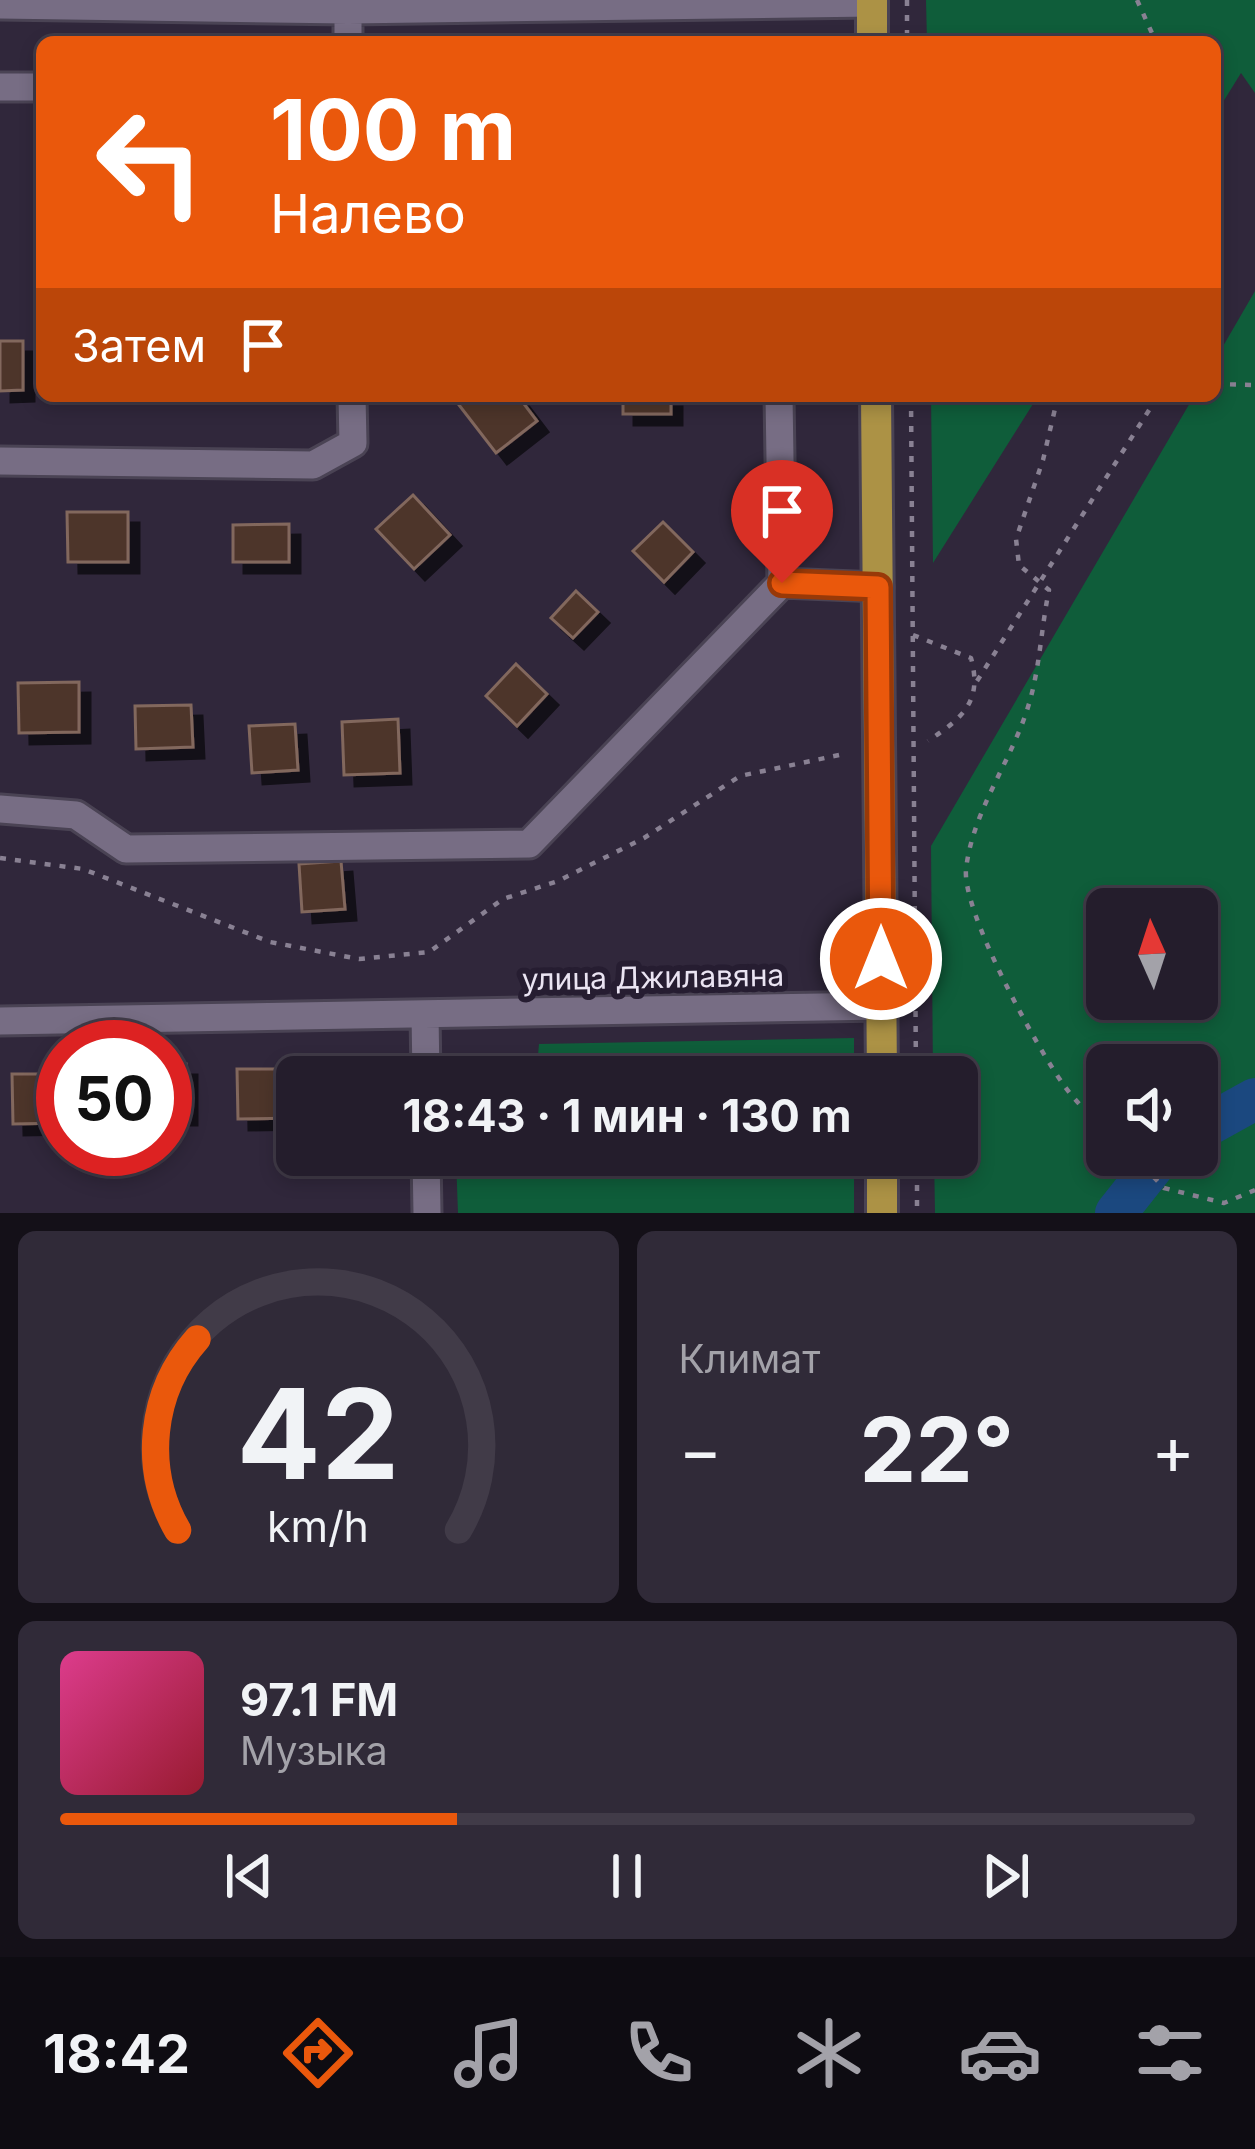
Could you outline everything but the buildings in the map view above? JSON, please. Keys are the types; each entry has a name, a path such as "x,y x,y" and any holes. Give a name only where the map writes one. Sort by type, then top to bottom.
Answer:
{"main road":[{"path":"872,2 872,36"},
{"path":"876,402 882,1056"},
{"path":"882,1176 882,1213"}],"street":[{"path":"0,5 349,10 461,4 872,2"},
{"path":"348,36 349,10"},
{"path":"0,87 36,86"},
{"path":"0,460 314,465 353,442 352,402"},
{"path":"0,809 76,814 126,849 530,844 782,583 779,402"},
{"path":"782,583 878,587"},
{"name":"улица Джилавяна","path":"0,1021 882,1006"},
{"path":"425,1014 426,1056"},
{"path":"426,1176 427,1213"}],"path":[{"path":"907,0 908,36"},
{"path":"1137,0 1153,36"},
{"path":"1221,384 1255,385"},
{"path":"911,402 916,1056"},
{"path":"1057,402 1016,539 1019,565 1049,590 1038,667 1028,708 973,834 966,873 968,900 1013,994 1063,1084 1086,1109"},
{"path":"928,741 962,718 977,681 1154,402"},
{"path":"913,635 970,658 977,681"},
{"path":"0,858 82,869 270,941 358,959 429,952 503,899 558,881 644,838 740,776 844,754"},
{"path":"917,1176 917,1213"},
{"path":"1153,1176 1164,1188 1224,1202 1255,1190"}],"green space":[{"path":"926,0 1255,0 1255,93 1241,73 1221,105 1221,36 927,36"},
{"path":"1255,291 1255,1213 935,1213 934,1176 978,1176 978,1056 933,1056 931,846 1190,402 1221,402 1221,350"},
{"path":"931,402 1034,402 933,563"},
{"path":"854,1038 854,1056 538,1056 539,1044"},
{"path":"457,1176 854,1176 854,1213 458,1213"}],"waterway":[{"path":"1218,1119 1255,1099"},
{"path":"1116,1213 1145,1176"}],"route":[{"path":"782,583 878,587 881,959"}]}
